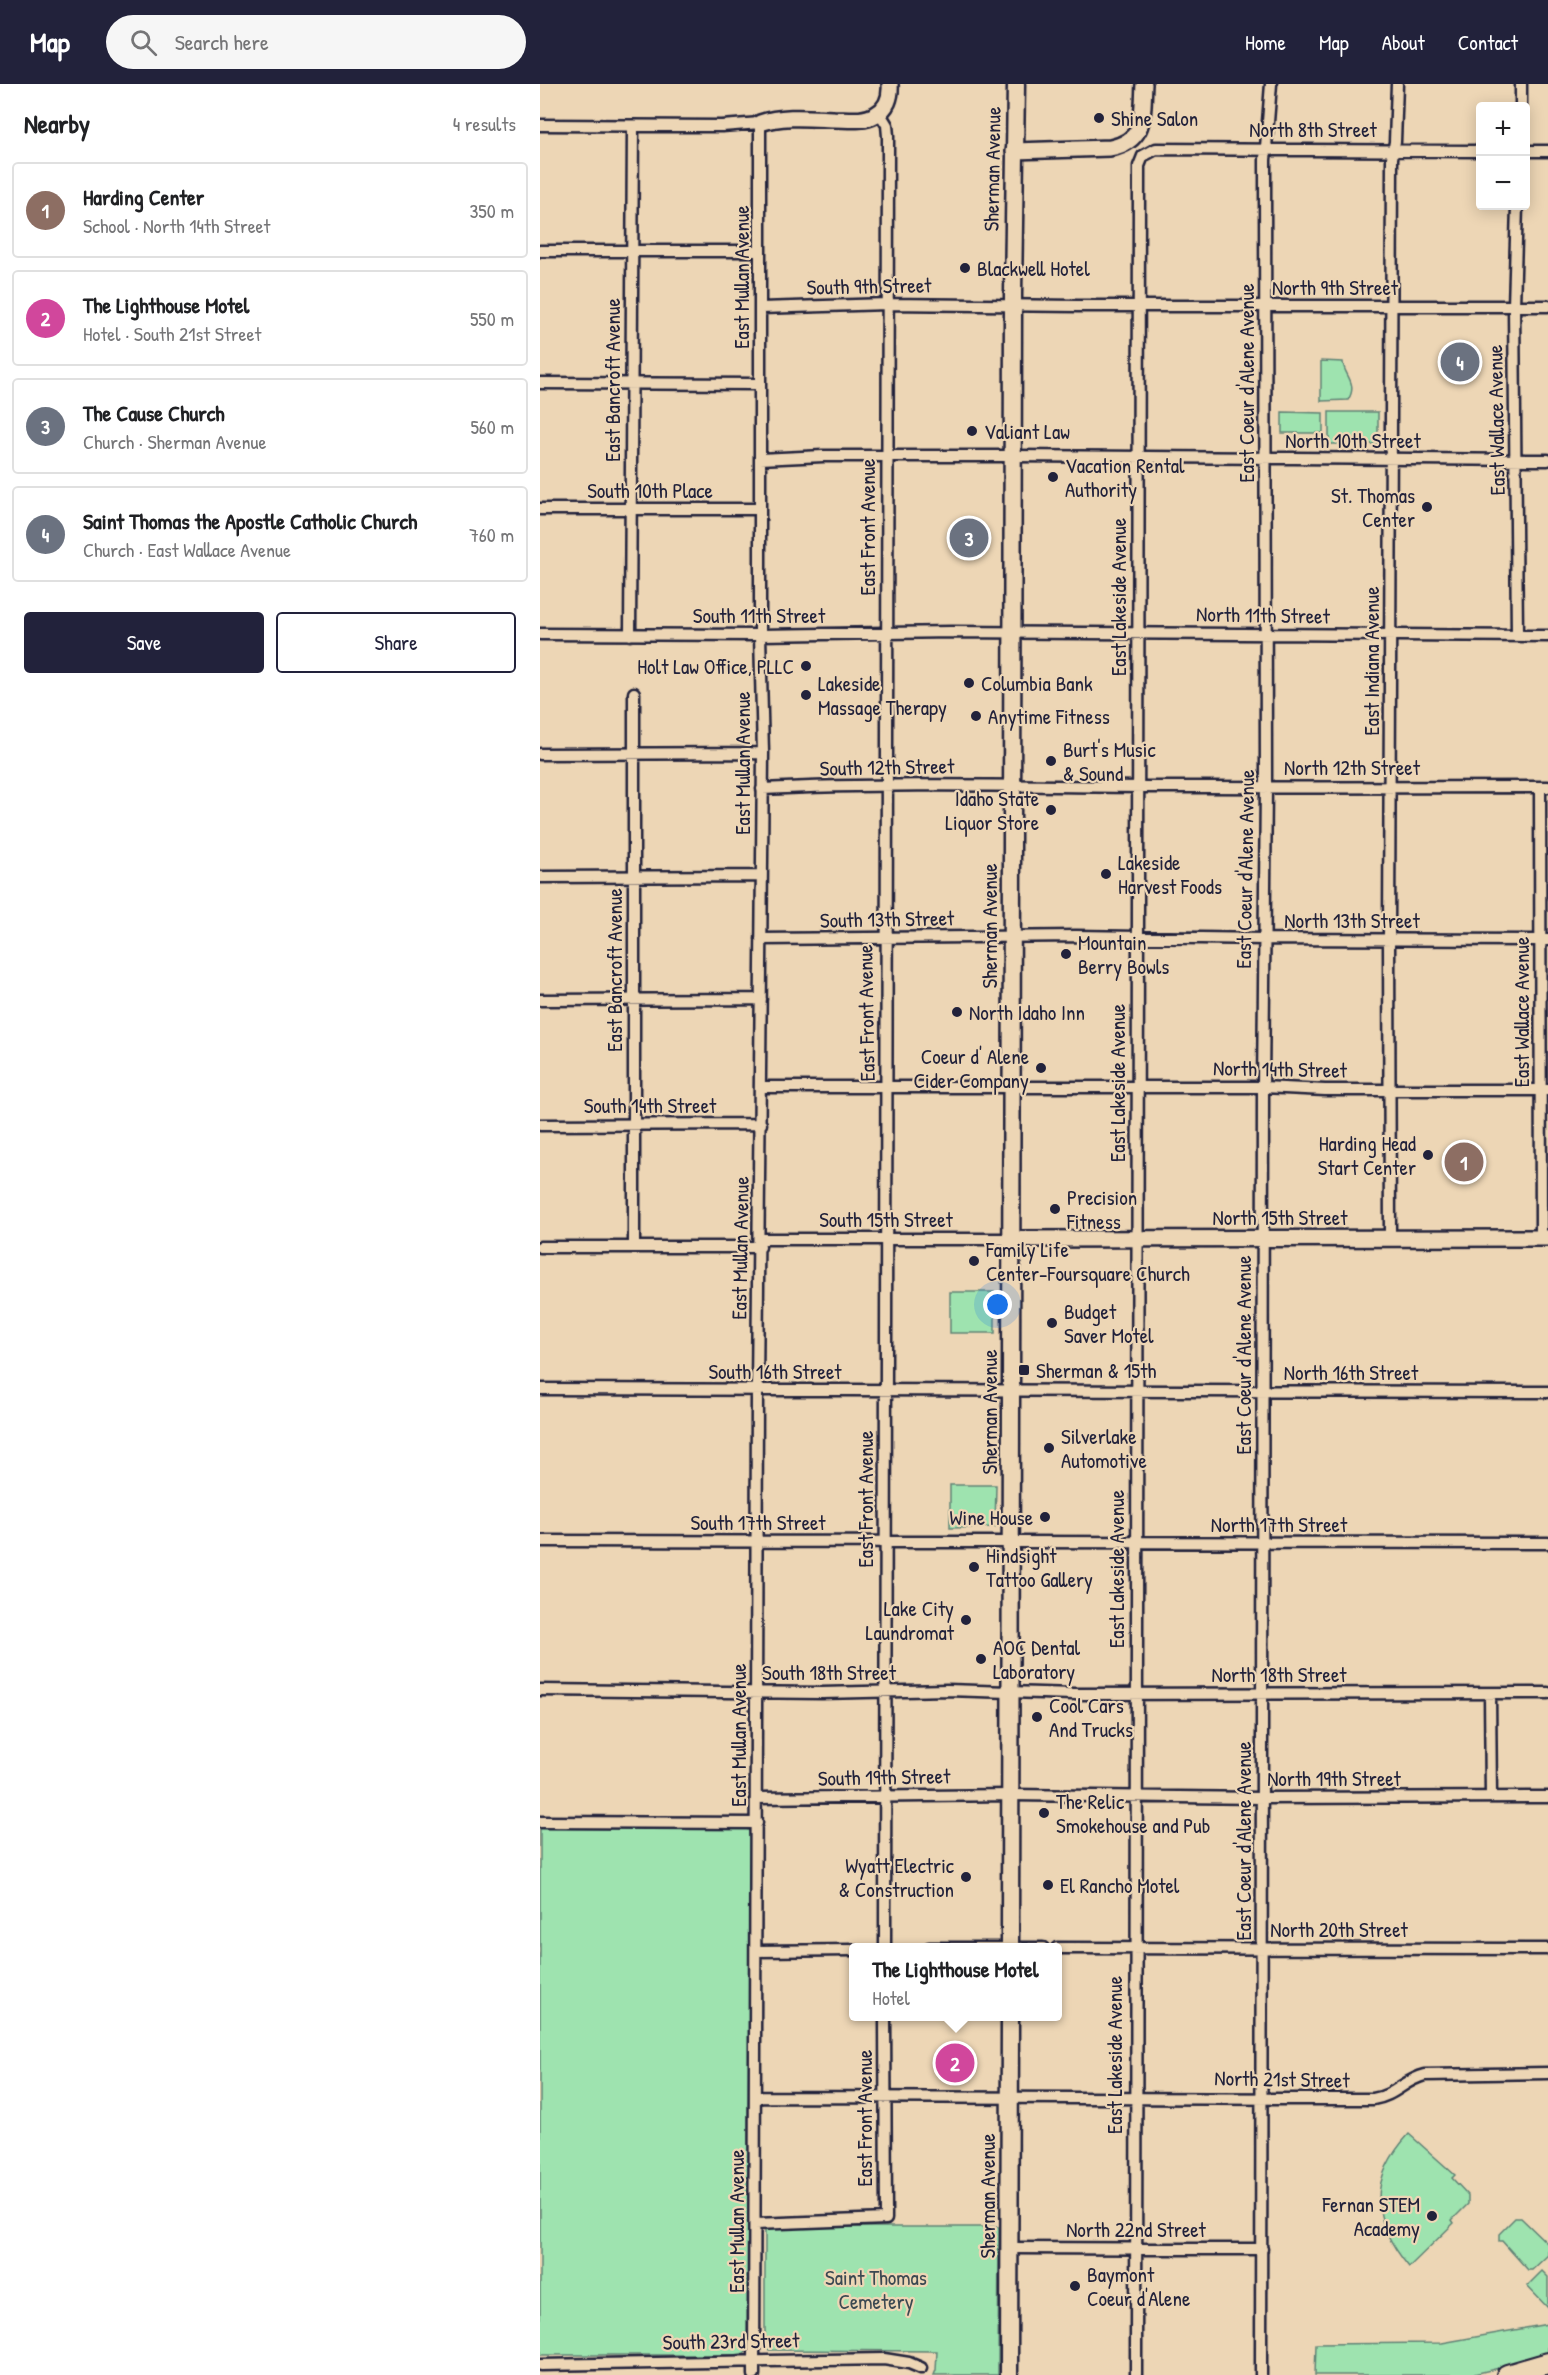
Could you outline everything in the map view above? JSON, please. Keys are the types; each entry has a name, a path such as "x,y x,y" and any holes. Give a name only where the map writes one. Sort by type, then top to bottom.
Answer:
{"highway":[{"path":"1507,2375 1548,2363"}],"main road":[{"path":"760,123 778,119 865,119 879,112 889,98 890,84"},
{"name":"Sherman Avenue","path":"1010,1943 1013,306 1016,84"},
{"path":"1014,151 1110,148 1124,144 1133,138 1141,125 1144,84"},
{"name":"North 15th Street","path":"1012,1239 1544,1238"},
{"name":"Sherman Avenue","path":"1009,2375 1010,2021"}],"street":[{"name":"East Coeur d'Alene Avenue","path":"1261,2375 1263,1087 1266,787 1265,160 1271,84"},
{"name":"East Indiana Avenue","path":"1390,1238 1391,306 1396,84"},
{"path":"1521,84 1521,102"},
{"name":"East Front Avenue","path":"879,112 888,132 885,1943"},
{"path":"540,125 722,126 760,123"},
{"name":"East Mullan Avenue","path":"754,2375 763,753 760,635 760,123"},
{"name":"East Bancroft Avenue","path":"630,635 633,126"},
{"name":"North 8th Street","path":"1146,153 1156,149 1476,151"},
{"path":"1530,151 1548,151"},
{"name":"East Lakeside Avenue","path":"1136,2375 1138,306 1139,166 1146,153"},
{"name":"East Wallace Avenue","path":"1517,210 1515,306 1517,635"},
{"path":"540,251 760,251"},
{"name":"South 9th Street","path":"760,308 887,304 1013,306"},
{"name":"North 9th Street","path":"1013,306 1548,306"},
{"path":"540,383 760,384"},
{"name":"North 10th Street","path":"760,459 1013,456 1548,460"},
{"name":"South 10th Place","path":"540,510 760,509"},
{"name":"South 11th Street","path":"540,634 1014,633"},
{"name":"North 11th Street","path":"1014,633 1548,636"},
{"name":"East Bancroft Avenue","path":"634,693 634,1247"},
{"path":"540,754 763,753"},
{"name":"South 12th Street","path":"762,789 1012,785"},
{"name":"North 12th Street","path":"1012,785 1544,787"},
{"name":"East Wallace Avenue","path":"1544,787 1544,1238"},
{"path":"540,877 761,876"},
{"name":"North 13th Street","path":"1012,936 1544,940"},
{"name":"South 13th Street","path":"761,939 1012,936"},
{"path":"540,1000 761,999"},
{"path":"761,1088 1012,1087"},
{"name":"North 14th Street","path":"1012,1087 1544,1090"},
{"name":"South 14th Street","path":"540,1125 761,1124"},
{"name":"South 15th Street","path":"540,1247 634,1247 885,1239 1012,1239"},
{"name":"South 16th Street","path":"540,1389 1011,1390"},
{"name":"North 16th Street","path":"1011,1390 1548,1392"},
{"name":"South 17th Street","path":"540,1541 1011,1542"},
{"name":"North 17th Street","path":"1011,1542 1548,1543"},
{"name":"South 18th Street","path":"540,1690 1011,1691"},
{"name":"North 18th Street","path":"1011,1691 1136,1694 1548,1693"},
{"path":"1490,1694 1491,1797"},
{"name":"North 19th Street","path":"1011,1795 1262,1798 1548,1797"},
{"name":"South 19th Street","path":"757,1798 1011,1795"},
{"path":"540,1822 757,1823"},
{"name":"North 20th Street","path":"1062,1948 1548,1949"},
{"path":"757,1952 849,1950"},
{"name":"East Front Avenue","path":"755,2224 886,2219 885,2021"},
{"name":"North 21st Street","path":"756,2097 1372,2099 1393,2094 1411,2080 1425,2075 1548,2073"},
{"name":"North 22nd Street","path":"1010,2248 1262,2249"},
{"name":"South 23rd Street","path":"540,2365 884,2359 909,2363 921,2368"}],"green space":[{"path":"1321,361 1343,362 1352,389 1348,400 1321,401"},
{"path":"1282,412 1323,413 1323,433 1282,433"},
{"path":"1329,412 1378,412 1378,444 1329,444"},
{"path":"950,1292 995,1292 995,1333 950,1333"},
{"path":"950,1485 996,1485 995,1527 950,1528"},
{"path":"540,1827 746,1828 750,1832 747,2348 745,2353 735,2355 540,2355"},
{"path":"1409,2134 1455,2175 1452,2178 1468,2195 1468,2204 1452,2220 1454,2223 1409,2267 1387,2233 1381,2217 1379,2200 1386,2168 1395,2151"},
{"path":"1515,2218 1521,2218 1548,2244 1548,2255 1532,2270 1528,2270 1502,2241 1499,2241 1499,2234"},
{"name":"Saint Thomas Cemetery","path":"765,2227 999,2227 998,2375 934,2375 937,2351 769,2350 765,2347"},
{"path":"1542,2271 1548,2277 1548,2308 1527,2286"},
{"path":"1548,2324 1548,2356 1470,2375 1315,2375 1316,2344 1442,2343"}],"place":[{"name":"Shine Salon","path":"1099,118"},
{"name":"Blackwell Hotel","path":"965,268"},
{"name":"Saint Thomas the Apostle Catholic Church","path":"1460,362"},
{"name":"Valiant Law","path":"972,431"},
{"name":"Vacation Rental Authority","path":"1053,477"},
{"name":"St. Thomas Center","path":"1427,507"},
{"name":"The Cause Church","path":"969,538"},
{"name":"Holt Law Office, PLLC","path":"806,666"},
{"name":"Columbia Bank","path":"969,683"},
{"name":"Lakeside Massage Therapy","path":"806,695"},
{"name":"Anytime Fitness","path":"976,716"},
{"name":"Burt's Music & Sound","path":"1051,761"},
{"name":"Idaho State Liquor Store","path":"1051,810"},
{"name":"Lakeside Harvest Foods","path":"1106,874"},
{"name":"Mountain Berry Bowls","path":"1066,954"},
{"name":"North Idaho Inn","path":"957,1012"},
{"name":"Coeur d' Alene Cider Company","path":"1041,1068"},
{"name":"Harding Head Start Center","path":"1428,1155"},
{"name":"Harding Center","path":"1464,1162"},
{"name":"Precision Fitness","path":"1055,1209"},
{"name":"Family Life Center-Foursquare Church","path":"974,1261"},
{"name":"Budget Saver Motel","path":"1052,1323"},
{"name":"Sherman & 15th","path":"1024,1370"},
{"name":"Silverlake Automotive","path":"1049,1448"},
{"name":"Wine House","path":"1045,1517"},
{"name":"Hindsight Tattoo Gallery","path":"974,1567"},
{"name":"Lake City Laundromat","path":"966,1620"},
{"name":"AOC Dental Laboratory","path":"981,1659"},
{"name":"Cool Cars And Trucks","path":"1037,1717"},
{"name":"The Relic Smokehouse and Pub","path":"1044,1813"},
{"name":"Wyatt Electric & Construction","path":"966,1877"},
{"name":"El Rancho Motel","path":"1048,1885"},
{"name":"The Lighthouse Motel","path":"955,2063"},
{"name":"Fernan STEM Academy","path":"1432,2216"},
{"name":"Baymont Coeur d'Alene","path":"1075,2286"}]}
